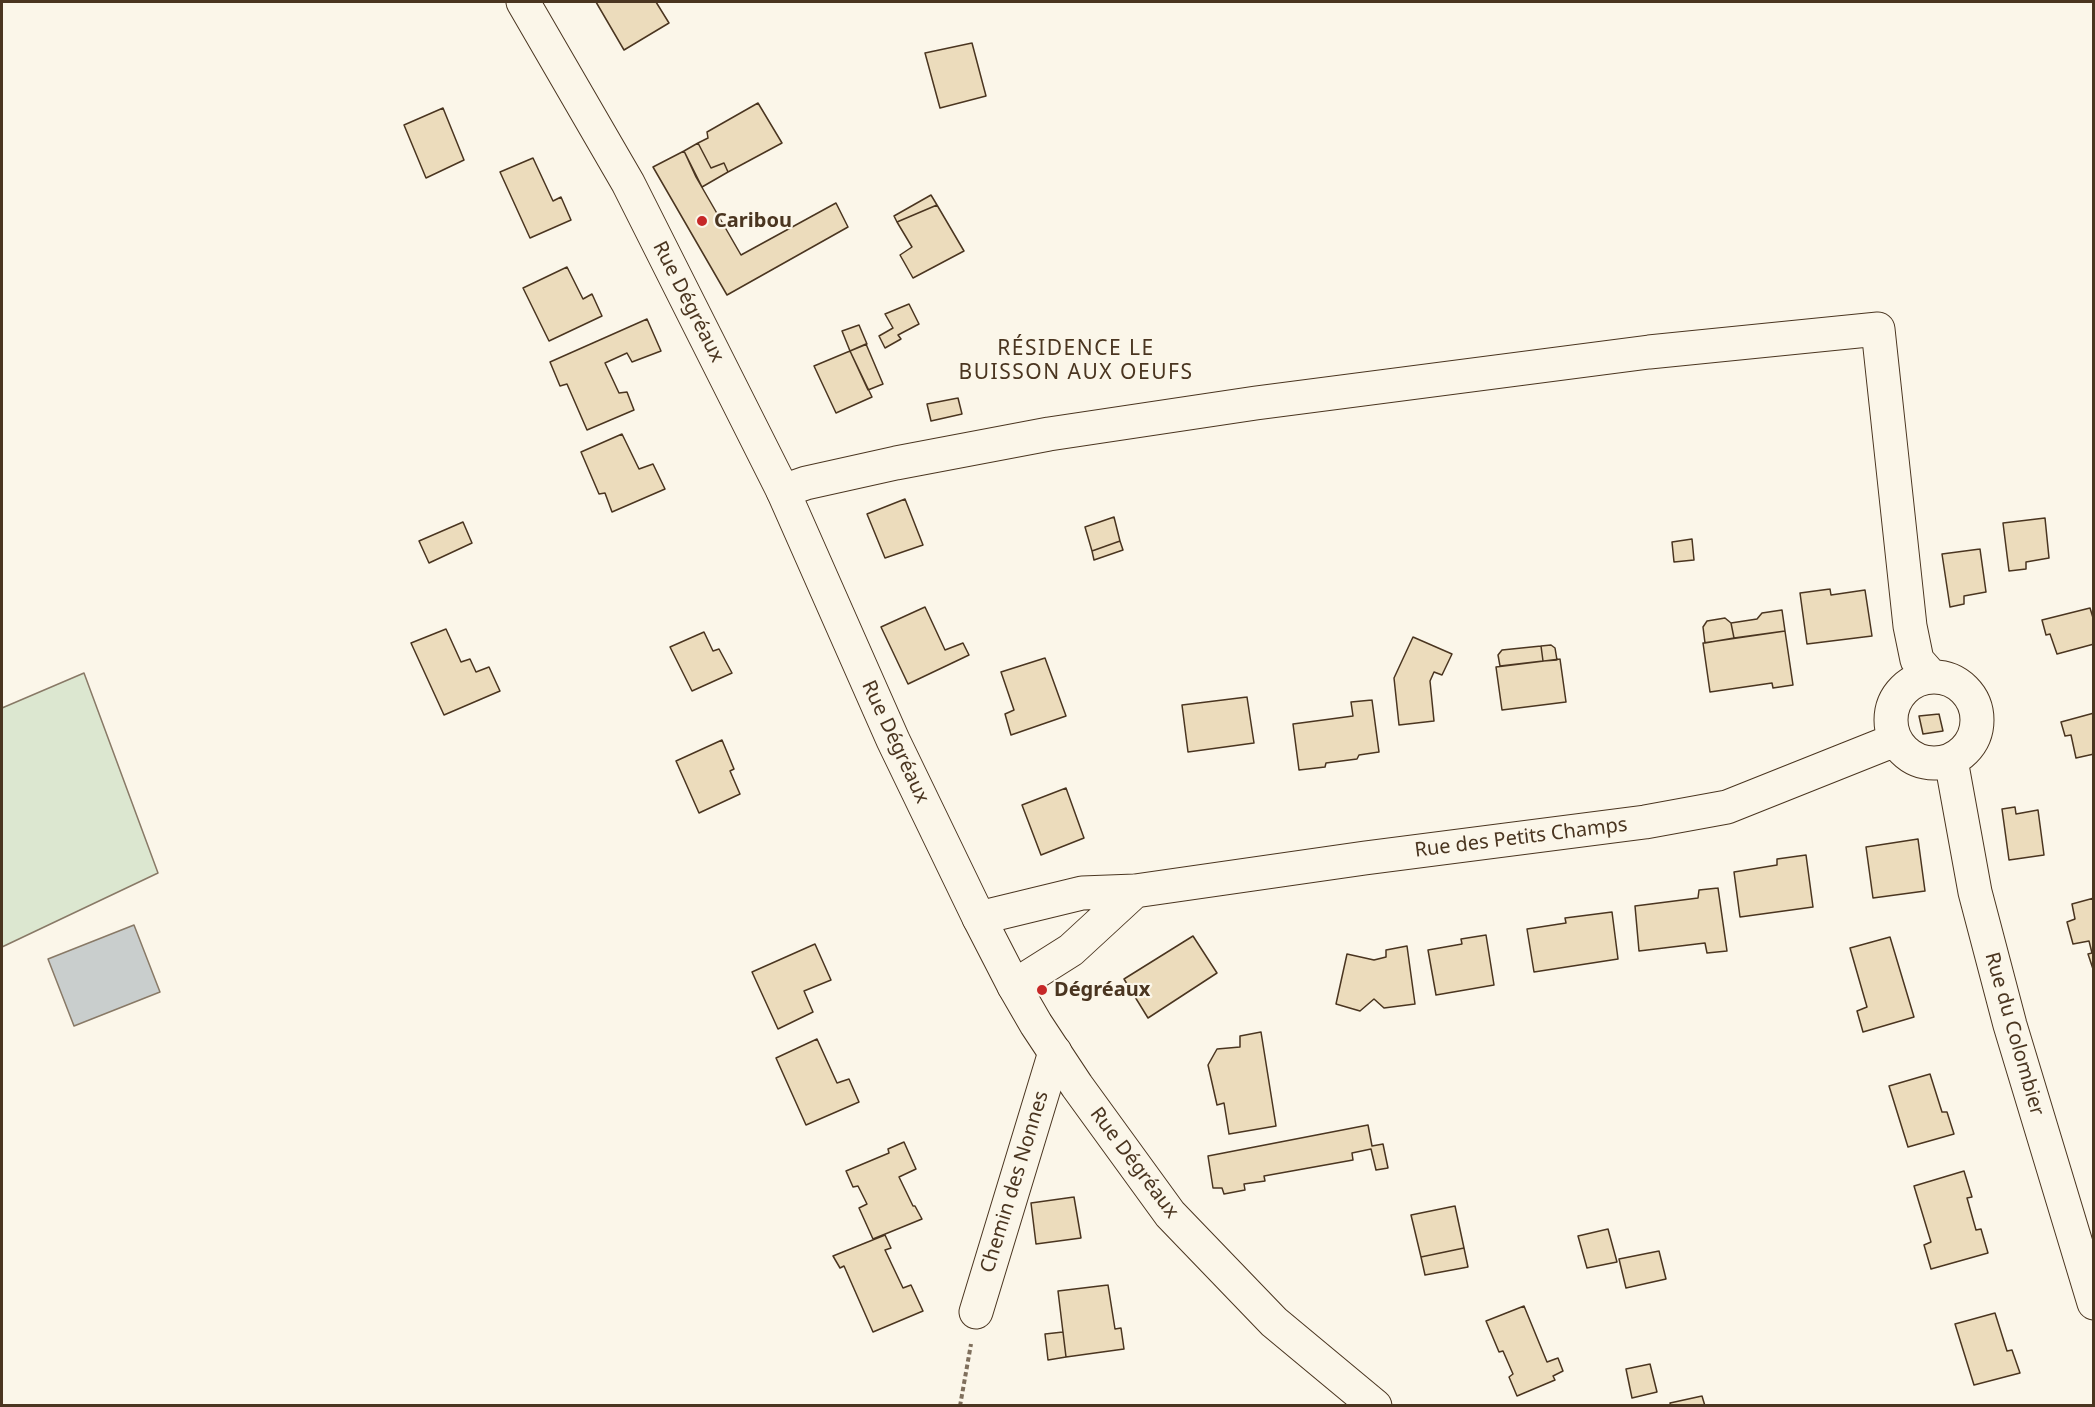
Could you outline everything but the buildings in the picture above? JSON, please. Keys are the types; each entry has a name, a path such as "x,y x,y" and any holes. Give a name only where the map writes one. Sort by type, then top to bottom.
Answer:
{"street":[{"name":"Rue Dégréaux","path":"524,2 628,183 783,491 893,740 1014,986 1077,1086 1170,1214 1274,1322 1375,1406"},
{"path":"783,491 806,483 885,466 1050,434 1244,405 1649,352 1878,329 1910,626 1917,660 1932,676"},
{"path":"1932,676 1947,678 1961,685 1971,697 1977,711 1977,726 1973,740 1963,752 1951,760 1938,764 1913,758 1903,750 1895,740 1891,723 1893,706 1901,691 1916,680 1932,676"},
{"name":"Rue des Petits Champs","path":"979,918 1082,893 1135,891 1365,858 1645,822 1727,807 1895,740"},
{"name":"Rue du Colombier","path":"1951,760 1975,892 2010,1024 2094,1304"},
{"path":"1014,986 1071,950 1135,891"},
{"name":"Chemin des Nonnes","path":"976,1312 1055,1052"}],"path":[{"path":"960,1406 976,1312"}],"green space":[{"path":"84,673 158,873 2,947 2,708"}],"shaded area":[{"path":"134,925 160,992 74,1026 48,959"}],"place":[{"name":"Caribou","path":"702,221"},
{"name":"Dégréaux","path":"1042,990"}],"district":[{"name":"RÉSIDENCE LE BUISSON AUX OEUFS","path":"1076,361"}]}
